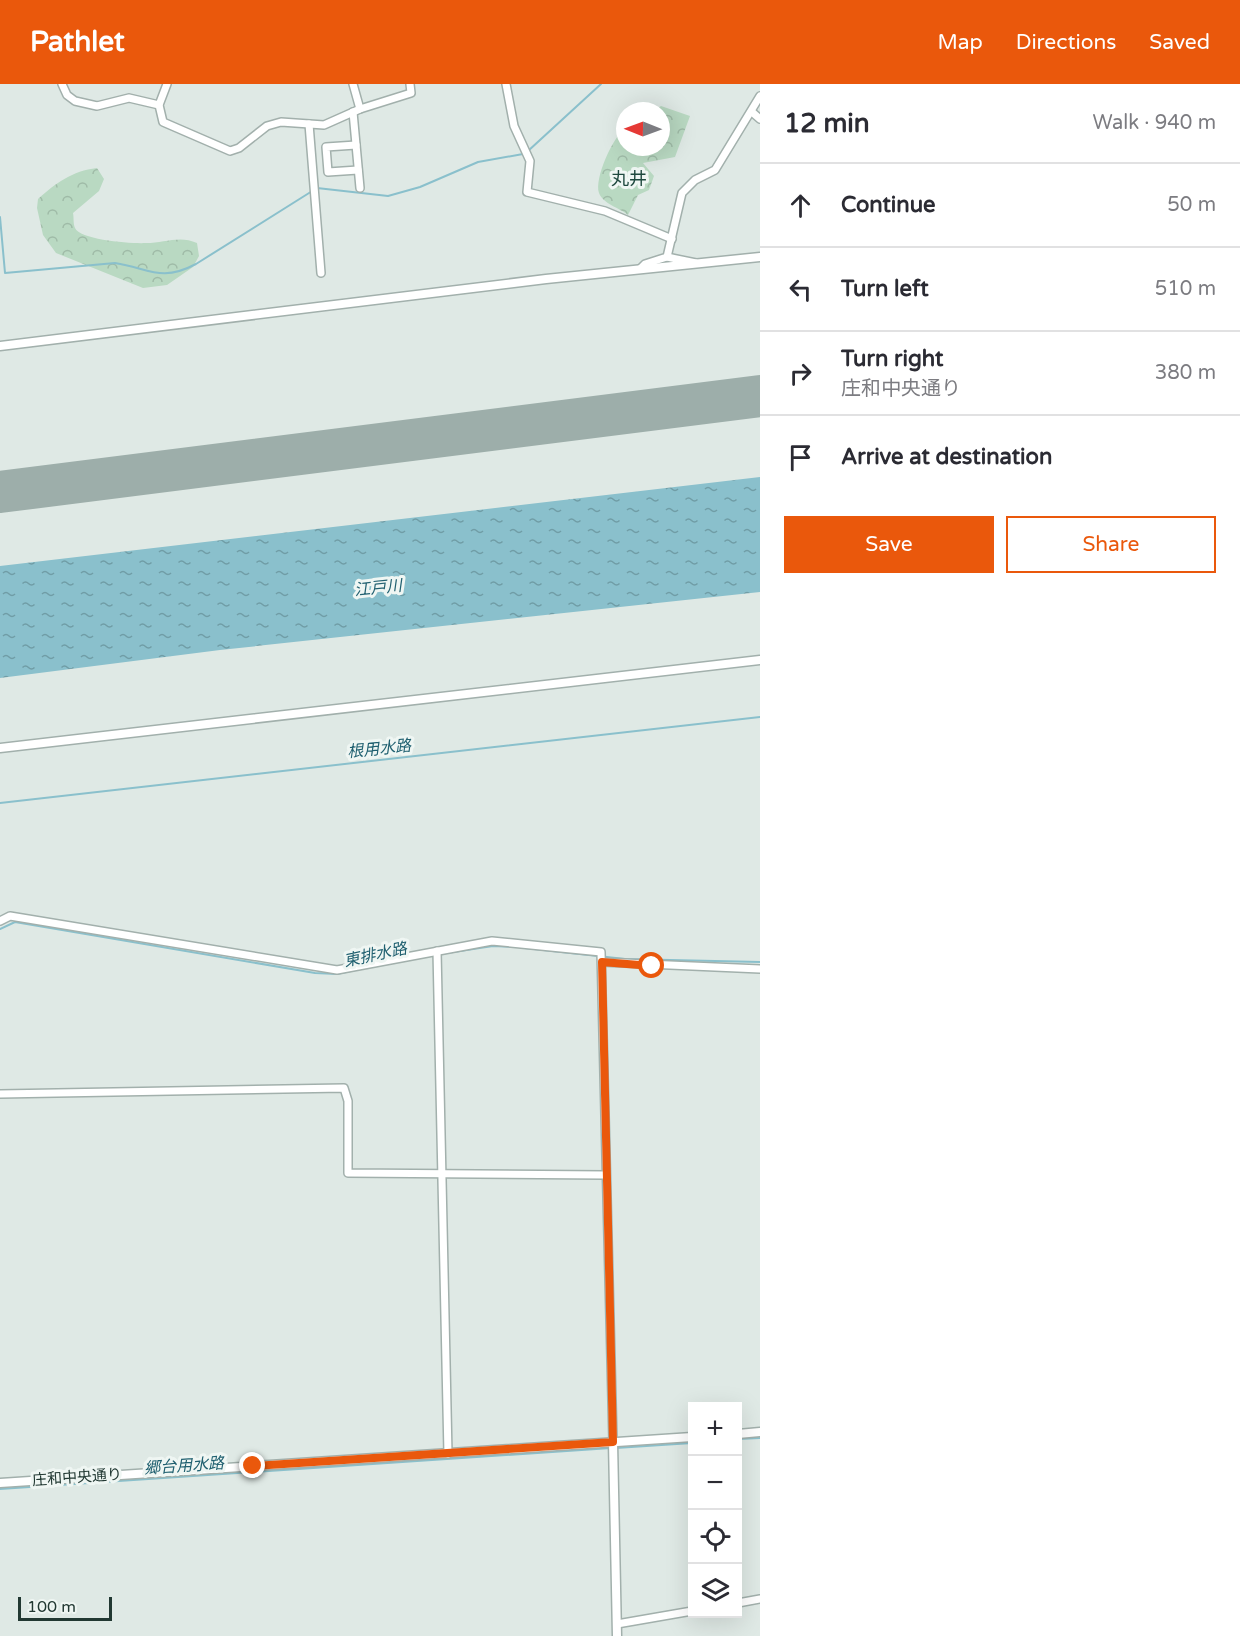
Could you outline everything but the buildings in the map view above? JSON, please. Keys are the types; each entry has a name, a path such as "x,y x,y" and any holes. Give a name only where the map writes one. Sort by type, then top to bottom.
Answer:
{"street":[{"path":"62,84 67,95 85,104 108,105 135,98 159,105"},
{"path":"167,84 159,105 163,122 230,151 239,148 267,126 281,122 324,125 356,111 411,93 410,84"},
{"path":"353,84 360,189"},
{"path":"506,84 514,126 530,161 527,192 605,211 672,239"},
{"path":"667,257 682,192 695,180 715,170 760,96"},
{"path":"752,112 760,119"},
{"path":"309,124 321,273"},
{"path":"356,145 326,147 328,172 358,170"},
{"path":"640,269 645,264 667,257 698,264"},
{"path":"0,346 640,269 760,257"},
{"path":"0,748 760,660"},
{"path":"0,921 10,916 337,970 500,941 601,952 617,1636"},
{"path":"437,951 448,1454"},
{"path":"602,959 760,969"},
{"path":"0,1094 344,1088 348,1101 348,1173 605,1175"},
{"path":"742,1434 760,1432"},
{"name":"庄和中央通り","path":"0,1483 688,1437"},
{"path":"742,1602 760,1599"},
{"path":"617,1624 688,1612"}],"green space":[{"path":"670,109 690,116 675,157 643,163 654,176 649,190 638,195 628,215 608,203 599,193 602,168 615,140 616,156 670,156"},
{"path":"97,168 104,179 99,191 73,213 75,228 86,236 130,243 153,243 178,239 191,241 197,243 199,256 193,267 167,285 143,288 56,253 43,235 37,208 38,199 65,179"}],"water":[{"name":"江戸川","path":"760,477 760,592 220,650 0,678 0,566"}],"waterway":[{"path":"528,151 601,84"},
{"path":"0,217 5,273 115,263 155,272 173,273 196,264 317,188 388,196 420,187 478,162 523,154"},
{"name":"根用水路","path":"0,803 760,717"},
{"name":"東排水路","path":"0,929 15,922 315,973 337,974 374,966"},
{"name":"東排水路","path":"427,956 493,946 517,947"},
{"name":"東排水路","path":"525,948 625,959 760,962"},
{"name":"郷台用水路","path":"742,1439 760,1438"},
{"name":"郷台用水路","path":"616,1448 688,1443"},
{"name":"郷台用水路","path":"0,1489 611,1448"}],"runway":[{"path":"0,492 760,396"}],"district":[{"name":"丸井","path":"629,179"}],"route":[{"path":"253,1466 613,1442 608,1311 602,962 652,966"}]}
